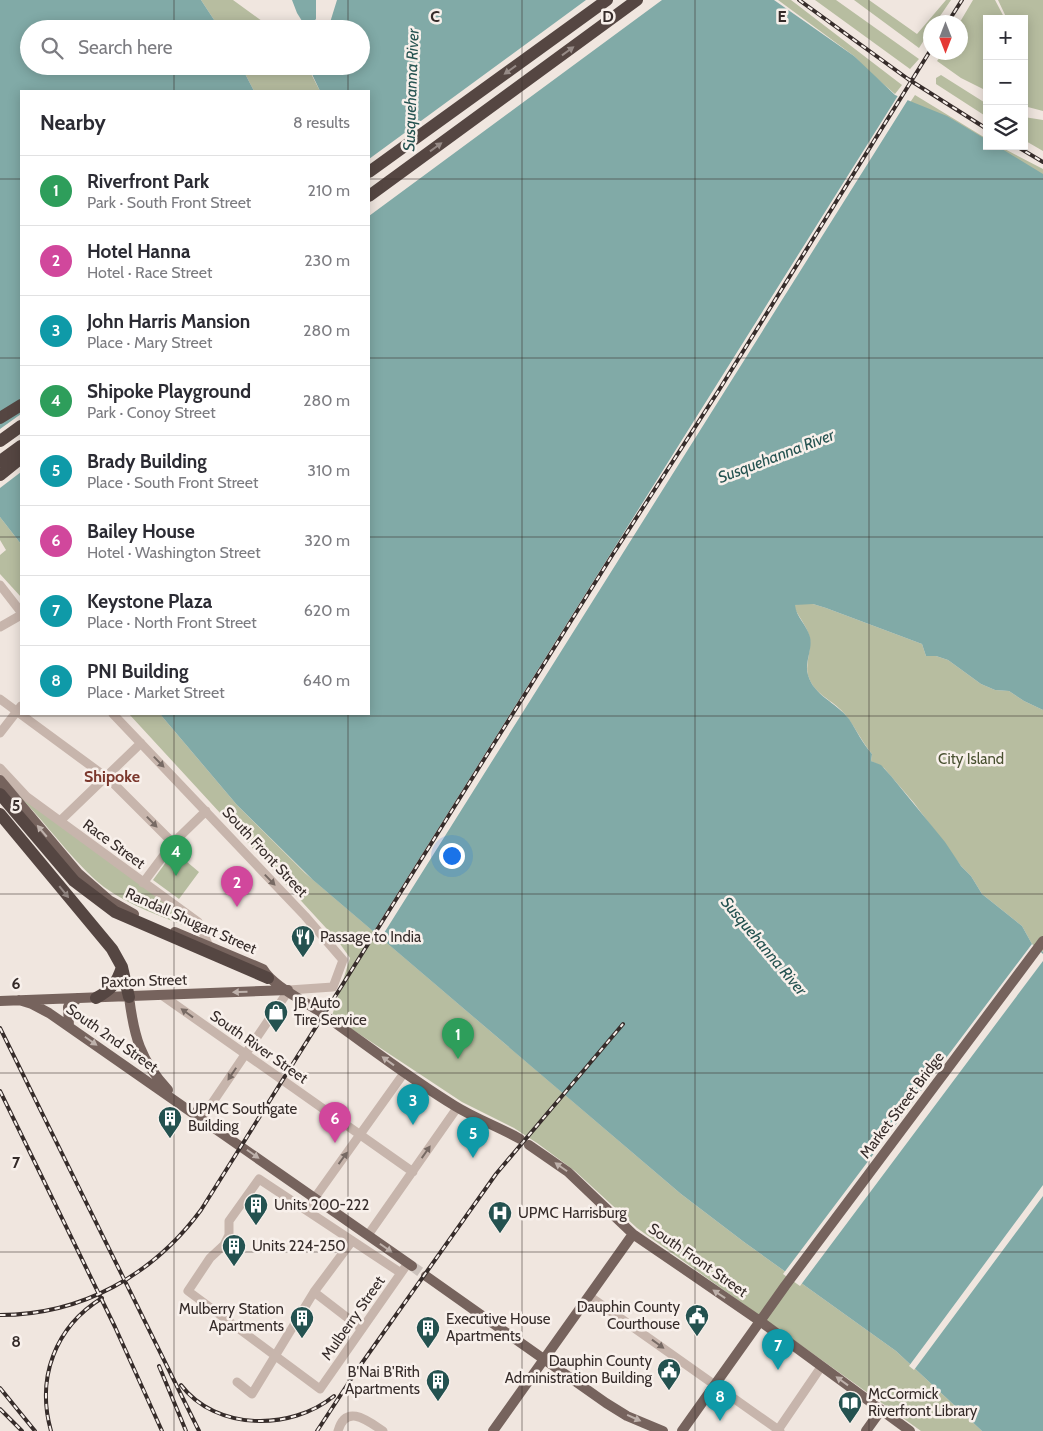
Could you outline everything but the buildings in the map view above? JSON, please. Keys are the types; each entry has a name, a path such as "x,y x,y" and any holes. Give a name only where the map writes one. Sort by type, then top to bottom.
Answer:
{"highway":[{"path":"370,171 607,0"},
{"path":"370,195 637,0"},
{"path":"0,418 20,406"},
{"path":"0,441 20,427"},
{"path":"0,461 20,447"},
{"path":"0,475 20,459"},
{"path":"0,794 74,881 115,912 268,978"},
{"path":"0,814 102,935 122,967 129,997"},
{"path":"96,998 110,990 118,980 122,967"}],"main road":[{"name":"Randall Shugart Street","path":"0,780 78,873 99,892 137,916 208,944 263,969 268,978"},
{"name":"Market Street Bridge","path":"682,1431 785,1286 1042,943"},
{"name":"South Front Street","path":"268,978 289,990 404,1073 457,1108 492,1123 568,1172 633,1234 760,1321 910,1431"},
{"name":"Paxton Street","path":"1,1001 289,990"},
{"name":"South 2nd Street","path":"129,997 136,1038 145,1062 164,1086 185,1106"},
{"path":"69,1026 68,1007 71,1002 78,998"},
{"name":"South 2nd Street","path":"19,1000 40,1007 69,1026 410,1265"},
{"path":"493,1431 633,1234"},
{"path":"426,1276 627,1416 663,1431"},
{"path":"866,1431 881,1410"}],"street":[{"path":"0,585 20,612"},
{"path":"0,627 20,614"},
{"path":"0,698 19,709 0,733"},
{"path":"27,715 110,780 173,843"},
{"name":"South Front Street","path":"114,715 305,916 343,960 334,987 289,990"},
{"path":"60,821 141,743"},
{"name":"Race Street","path":"0,768 27,797 198,922 208,944"},
{"path":"143,883 173,843 206,811"},
{"path":"202,1118 289,990"},
{"name":"South River Street","path":"163,996 413,1172"},
{"path":"306,1210 404,1073"},
{"path":"368,1235 457,1108"},
{"path":"275,1355 188,1291 210,1258 224,1246 229,1235 229,1221 259,1179 401,1273"},
{"path":"236,1382 252,1394 314,1292 352,1241"},
{"name":"Mulberry Street","path":"275,1355 320,1389 401,1273 410,1265"},
{"path":"314,1292 362,1329"},
{"path":"589,1296 779,1430 821,1367"},
{"path":"338,1431 342,1423 350,1417 362,1416 383,1431"}],"green space":[{"path":"201,0 233,0 261,20 214,20"},
{"path":"778,0 791,0 902,85 895,94 854,56"},
{"path":"815,0 836,0 919,59 910,69"},
{"path":"854,0 869,0 917,34 923,27 923,42 919,48"},
{"path":"946,0 951,0 941,15 933,15"},
{"path":"973,0 995,0 1003,15 983,15 983,89 961,78 937,61 968,60 968,15 964,15"},
{"path":"998,0 1043,0 1043,111 1028,107 1028,15 1005,15"},
{"path":"246,75 312,75 319,90 253,90"},
{"path":"941,75 983,101 983,114 936,84 936,78"},
{"path":"915,95 983,137 983,145 909,104"},
{"path":"1028,118 1043,120 1043,151 1028,142"},
{"path":"991,150 1007,150 1043,169 1043,179"},
{"path":"0,517 20,543 20,596 0,574 0,555 6,550 0,540"},
{"name":"City Island","path":"813,604 826,608 922,644 926,656 936,656 948,660 981,684 995,690 1009,691 1043,710 1043,952 1032,944 1022,926 982,894 971,876 961,866 914,803 884,768 871,761 872,754 846,715 812,684 807,669 810,640 806,628 795,609 795,605"},
{"path":"130,715 161,715 237,805 305,873 681,1194 744,1242 896,1351 982,1431 921,1431 637,1228 575,1171 537,1143 514,1128 462,1102 332,1016 350,958 338,941"},
{"path":"22,794 192,922 190,928 135,905 104,887 71,855 20,797"},
{"path":"174,851 199,872 179,899 153,880"}],"water":[{"path":"0,0 201,0 214,20 20,20 20,75 246,75 253,90 20,90 20,543 0,517"},
{"path":"292,0 316,0 315,20 301,20"},
{"name":"Susquehanna River","path":"337,0 774,0 854,56 895,95 947,116 983,138 983,150 1004,150 1043,174 1043,710 1009,691 995,690 981,684 948,660 936,656 926,656 922,644 813,604 795,605 797,613 810,637 807,670 815,688 849,719 872,754 871,761 881,765 891,776 945,842 982,894 1022,926 1032,944 1043,952 1043,1431 982,1431 896,1351 744,1242 681,1194 313,880 237,805 161,715 370,715 370,90 320,90 312,75 370,75 370,20 331,20"}],"pier":[{"path":"586,0 662,0 370,215 370,158"},
{"path":"899,94 909,98 379,941 372,934"},
{"path":"20,415 20,473 0,488 0,429"},
{"path":"1032,944 1043,954 1043,961 800,1286 783,1274"},
{"path":"1043,1185 1043,1196 914,1370 909,1366"}],"tunnel":[{"path":"412,1266 426,1276"}],"railway":[{"path":"799,0 908,79 983,126"},
{"path":"952,15 962,0"},
{"path":"0,1315 30,1313 59,1308 87,1299 113,1287 138,1272 161,1254 201,1210 613,554 719,390 924,60"},
{"path":"1023,150 1043,162"},
{"path":"317,1431 357,1370 496,1174 623,1024"},
{"path":"0,1028 199,1431"},
{"path":"0,1091 115,1327 162,1431"},
{"path":"51,1431 46,1392 48,1373 53,1355 61,1339 72,1324 102,1298"},
{"path":"159,1366 186,1431"},
{"path":"181,1385 196,1400 214,1411 233,1418 255,1421 297,1416 317,1407 334,1396"},
{"path":"0,1388 35,1431"},
{"path":"0,1409 22,1431"}],"place":[{"name":"Shipoke Playground","path":"176,876"},
{"name":"Hotel Hanna","path":"237,907"},
{"name":"Passage to India","path":"303,958"},
{"name":"JB Auto Tire Service","path":"276,1033"},
{"name":"Riverfront Park","path":"458,1059"},
{"name":"John Harris Mansion","path":"413,1125"},
{"name":"UPMC Southgate Building","path":"170,1139"},
{"name":"Bailey House","path":"335,1143"},
{"name":"Brady Building","path":"473,1158"},
{"name":"Units 200-222","path":"256,1226"},
{"name":"UPMC Harrisburg","path":"500,1234"},
{"name":"Units 224-250","path":"234,1267"},
{"name":"Dauphin County Courthouse","path":"697,1337"},
{"name":"Mulberry Station Apartments","path":"302,1339"},
{"name":"Executive House Apartments","path":"428,1349"},
{"name":"Keystone Plaza","path":"778,1370"},
{"name":"Dauphin County Administration Building","path":"669,1391"},
{"name":"B'Nai B'Rith Apartments","path":"438,1402"},
{"name":"PNI Building","path":"720,1421"},
{"name":"McCormick Riverfront Library","path":"850,1424"}],"district":[{"name":"Shipoke","path":"112,776"}]}
